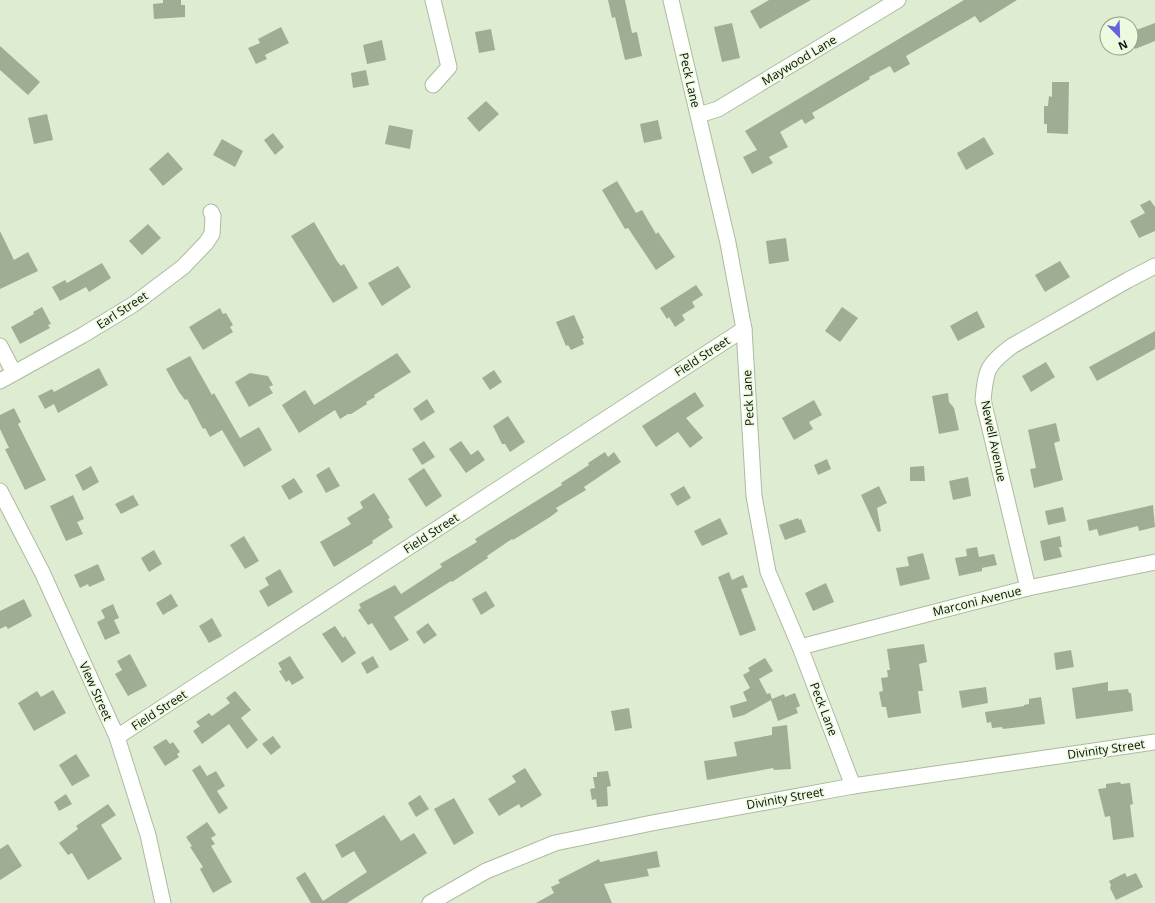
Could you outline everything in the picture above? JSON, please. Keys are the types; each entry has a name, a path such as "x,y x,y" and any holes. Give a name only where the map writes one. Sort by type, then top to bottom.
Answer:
{"street":[{"path":"433,0 449,67 433,85"},
{"name":"Peck Lane","path":"671,0 728,243 744,329 754,496 768,572 800,646 853,786"},
{"name":"Maywood Lane","path":"699,115 718,109 898,0"},
{"name":"Earl Street","path":"0,381 83,335 134,304 183,267 206,244 212,234 213,216 211,212"},
{"name":"Newell Avenue","path":"1028,588 983,400 986,374 996,358 1012,346 1155,266"},
{"name":"Field Street","path":"117,737 744,329"},
{"path":"0,346 14,373"},
{"name":"View Street","path":"0,491 42,572 117,737 148,835 163,903"},
{"name":"Marconi Avenue","path":"800,646 1028,588 1155,562"},
{"name":"Divinity Street","path":"430,903 486,871 555,843 652,823 853,786 1155,742"}],"building":[{"path":"163,0 181,0 181,5 185,5 185,17 154,19 153,4 163,3"},
{"path":"608,0 625,0 632,33 637,32 642,56 625,60 615,17 612,18"},
{"path":"769,0 811,0 760,29 750,11"},
{"path":"964,0 1017,0 980,23 975,16 906,56 910,64 894,73 890,66 869,77 870,79 812,113 815,118 805,124 802,119 780,132 788,147 769,157 773,163 752,174 743,157 757,150 745,131"},
{"path":"732,23 740,58 722,62 714,27"},
{"path":"1155,23 1155,41 1139,47 1139,29"},
{"path":"281,27 289,43 265,55 267,59 256,64 248,48 260,43 258,39"},
{"path":"491,29 495,50 479,53 475,32"},
{"path":"382,40 386,60 367,64 363,45"},
{"path":"0,46 40,82 28,95 0,70"},
{"path":"366,70 369,85 353,88 351,73"},
{"path":"1052,82 1069,82 1068,134 1047,133 1047,124 1044,124 1044,106 1048,106 1049,96 1052,97"},
{"path":"486,101 499,114 479,132 467,118"},
{"path":"47,114 53,140 34,144 28,118"},
{"path":"658,120 662,139 644,143 640,124"},
{"path":"389,125 413,130 410,149 385,144"},
{"path":"273,133 284,147 275,155 264,140"},
{"path":"984,137 994,154 966,170 957,153"},
{"path":"222,139 243,151 235,167 213,155"},
{"path":"168,152 183,169 163,186 149,169"},
{"path":"617,181 636,213 642,210 656,234 658,232 675,257 656,270 628,228 625,229 602,190"},
{"path":"1150,200 1155,207 1155,231 1139,238 1130,221 1145,213 1140,205"},
{"path":"314,222 337,261 341,266 344,264 358,288 333,303 291,236"},
{"path":"148,224 161,238 142,255 129,241"},
{"path":"0,231 14,260 28,252 38,271 0,289"},
{"path":"786,238 789,261 769,264 766,241"},
{"path":"1060,261 1070,277 1045,292 1035,275"},
{"path":"102,263 111,278 89,292 86,287 60,301 52,287 65,280 67,283"},
{"path":"398,266 411,287 382,306 368,283"},
{"path":"696,285 703,295 692,302 695,307 682,315 685,320 675,327 669,317 667,319 660,308"},
{"path":"42,307 51,324 48,325 50,328 20,344 11,327 34,314 33,312"},
{"path":"842,307 858,318 840,342 825,331"},
{"path":"220,308 223,314 226,313 233,325 230,327 233,332 203,350 189,327"},
{"path":"977,311 985,327 958,341 950,326"},
{"path":"574,315 584,338 582,339 584,344 571,350 568,345 566,346 556,322"},
{"path":"1155,331 1155,349 1097,381 1089,367"},
{"path":"397,353 411,372 374,395 375,397 366,402 367,404 351,414 348,414 340,419 335,410 299,433 282,405 305,390 314,405"},
{"path":"190,356 212,395 214,393 240,438 259,427 272,450 244,467 222,430 210,437 205,428 203,429 187,399 185,400 179,392 166,369"},
{"path":"1046,362 1055,377 1031,392 1022,376"},
{"path":"99,368 108,385 58,413 54,404 45,409 38,396 52,389 54,392"},
{"path":"494,370 502,382 490,390 482,378"},
{"path":"250,373 268,376 273,385 269,387 273,393 249,407 235,382"},
{"path":"695,392 704,406 686,418 703,438 690,448 678,432 656,447 642,426"},
{"path":"948,393 949,402 954,408 959,430 939,434 932,396"},
{"path":"427,399 435,412 421,421 413,409"},
{"path":"814,400 822,415 809,422 813,429 794,440 782,418"},
{"path":"14,408 21,422 18,424 46,480 25,490 5,449 9,448 0,429 0,415"},
{"path":"508,416 525,442 510,452 505,444 502,444 493,426"},
{"path":"1056,423 1060,441 1054,443 1063,480 1034,488 1030,469 1036,468 1028,430"},
{"path":"424,441 435,457 422,465 412,449"},
{"path":"461,441 471,455 478,450 485,460 466,473 449,449"},
{"path":"605,452 608,457 614,452 621,462 584,487 586,490 556,508 558,511 550,517 513,540 512,539 487,556 488,558 452,582 451,581 394,617 409,640 390,651 372,623 368,625 358,610 361,608 359,604 395,585 401,594 442,567 440,564 477,542 475,539 562,485 561,483 589,465 588,463"},
{"path":"827,459 831,469 818,475 814,465"},
{"path":"91,466 99,482 83,491 75,475"},
{"path":"924,466 925,481 910,481 910,467"},
{"path":"329,467 340,486 326,493 316,475"},
{"path":"424,468 442,496 426,507 408,479"},
{"path":"968,477 971,496 953,500 949,481"},
{"path":"294,478 303,492 289,500 281,486"},
{"path":"684,486 691,498 677,506 670,494"},
{"path":"879,486 887,503 877,508 881,531 878,532 861,495"},
{"path":"374,493 390,518 388,519 393,527 372,541 373,543 334,567 320,542 351,524 347,518 363,508 360,502"},
{"path":"73,495 84,519 77,522 83,534 66,541 50,506"},
{"path":"133,495 139,505 121,514 115,504"},
{"path":"1153,505 1155,527 1139,531 1138,526 1099,536 1097,529 1089,531 1087,520"},
{"path":"1063,507 1066,521 1048,525 1045,511"},
{"path":"720,518 728,534 702,546 694,531"},
{"path":"798,518 799,520 801,519 806,532 785,540 779,525"},
{"path":"244,536 259,561 245,569 230,545"},
{"path":"1060,536 1062,547 1059,547 1062,557 1044,561 1040,541"},
{"path":"977,547 979,557 994,554 997,565 982,568 982,571 959,576 955,558 967,556 966,549"},
{"path":"154,550 162,564 149,572 141,558"},
{"path":"923,553 930,579 900,586 896,568 909,566 907,557"},
{"path":"98,564 105,580 89,587 88,584 80,588 74,575"},
{"path":"280,569 293,592 268,607 259,591 269,585 265,578"},
{"path":"729,572 732,580 743,575 748,587 741,589 756,630 740,636 718,577"},
{"path":"826,583 834,602 813,611 805,593"},
{"path":"486,591 495,606 481,615 472,599"},
{"path":"171,594 178,606 163,615 156,603"},
{"path":"24,599 32,616 8,629 6,626 0,629 0,611"},
{"path":"113,604 119,618 114,620 120,633 105,640 97,622 105,618 101,610"},
{"path":"212,618 222,636 209,643 199,626"},
{"path":"428,623 437,635 424,644 416,632"},
{"path":"335,626 343,638 345,636 356,653 342,663 322,634"},
{"path":"924,644 927,662 919,664 923,691 918,691 921,713 888,718 886,707 882,707 879,692 883,691 881,678 888,677 887,670 890,670 887,649"},
{"path":"1071,650 1074,667 1056,670 1054,653"},
{"path":"130,654 147,686 128,696 115,674 122,670 117,661"},
{"path":"290,656 304,678 292,685 289,680 286,682 279,671 282,670 278,663"},
{"path":"373,656 379,667 367,674 361,663"},
{"path":"765,658 773,671 759,679 767,694 770,693 772,699 784,694 785,697 795,693 800,706 796,708 798,713 778,721 771,700 744,715 733,718 730,706 747,701 743,692 750,688 743,675 750,671 748,668"},
{"path":"1108,682 1108,691 1128,689 1129,693 1131,693 1133,711 1076,719 1072,688"},
{"path":"986,687 988,703 962,708 959,691"},
{"path":"53,690 66,713 34,731 18,703 37,691 41,697"},
{"path":"235,691 251,710 241,718 258,740 247,749 229,724 202,744 193,731 200,726 196,722 209,713 212,716 230,703 226,698"},
{"path":"1041,697 1045,724 1003,729 1002,727 992,728 991,722 987,723 985,712 1024,706 1029,704 1029,699"},
{"path":"629,708 632,728 615,731 611,711"},
{"path":"787,725 791,769 774,770 773,768 707,780 704,761 737,756 734,742 772,735 772,727"},
{"path":"273,736 281,747 271,755 262,744"},
{"path":"166,739 170,744 173,742 180,752 177,754 179,757 165,766 153,747"},
{"path":"76,754 90,776 72,786 59,765"},
{"path":"200,765 207,776 216,771 225,786 217,791 228,808 219,814 192,770"},
{"path":"525,768 542,795 521,808 519,804 499,816 488,799 516,782 512,776"},
{"path":"608,771 611,786 607,787 608,806 597,807 596,799 592,800 590,789 595,788 593,777 597,777 597,772"},
{"path":"1120,782 1121,784 1130,783 1133,804 1130,805 1134,837 1113,840 1110,816 1105,817 1098,789 1106,788 1106,784"},
{"path":"66,794 72,804 59,811 54,802"},
{"path":"420,795 429,809 416,817 408,803"},
{"path":"454,798 474,833 454,845 434,809"},
{"path":"108,804 116,815 101,825 122,859 88,880 72,853 68,855 59,843 78,829 76,826"},
{"path":"384,815 401,841 414,833 427,853 347,903 311,903 296,878 305,872 323,901 367,872 354,851 342,858 335,845"},
{"path":"207,822 216,835 211,838 215,844 211,846 232,882 213,893 200,869 203,867 190,847 192,846 186,837"},
{"path":"8,844 22,866 0,880 0,849"},
{"path":"657,851 660,867 647,869 649,876 604,884 612,903 536,903 554,893 551,887 560,883 558,880 599,859 600,862"},
{"path":"1125,873 1127,877 1136,873 1143,887 1116,900 1110,888 1111,885 1109,881"}]}
